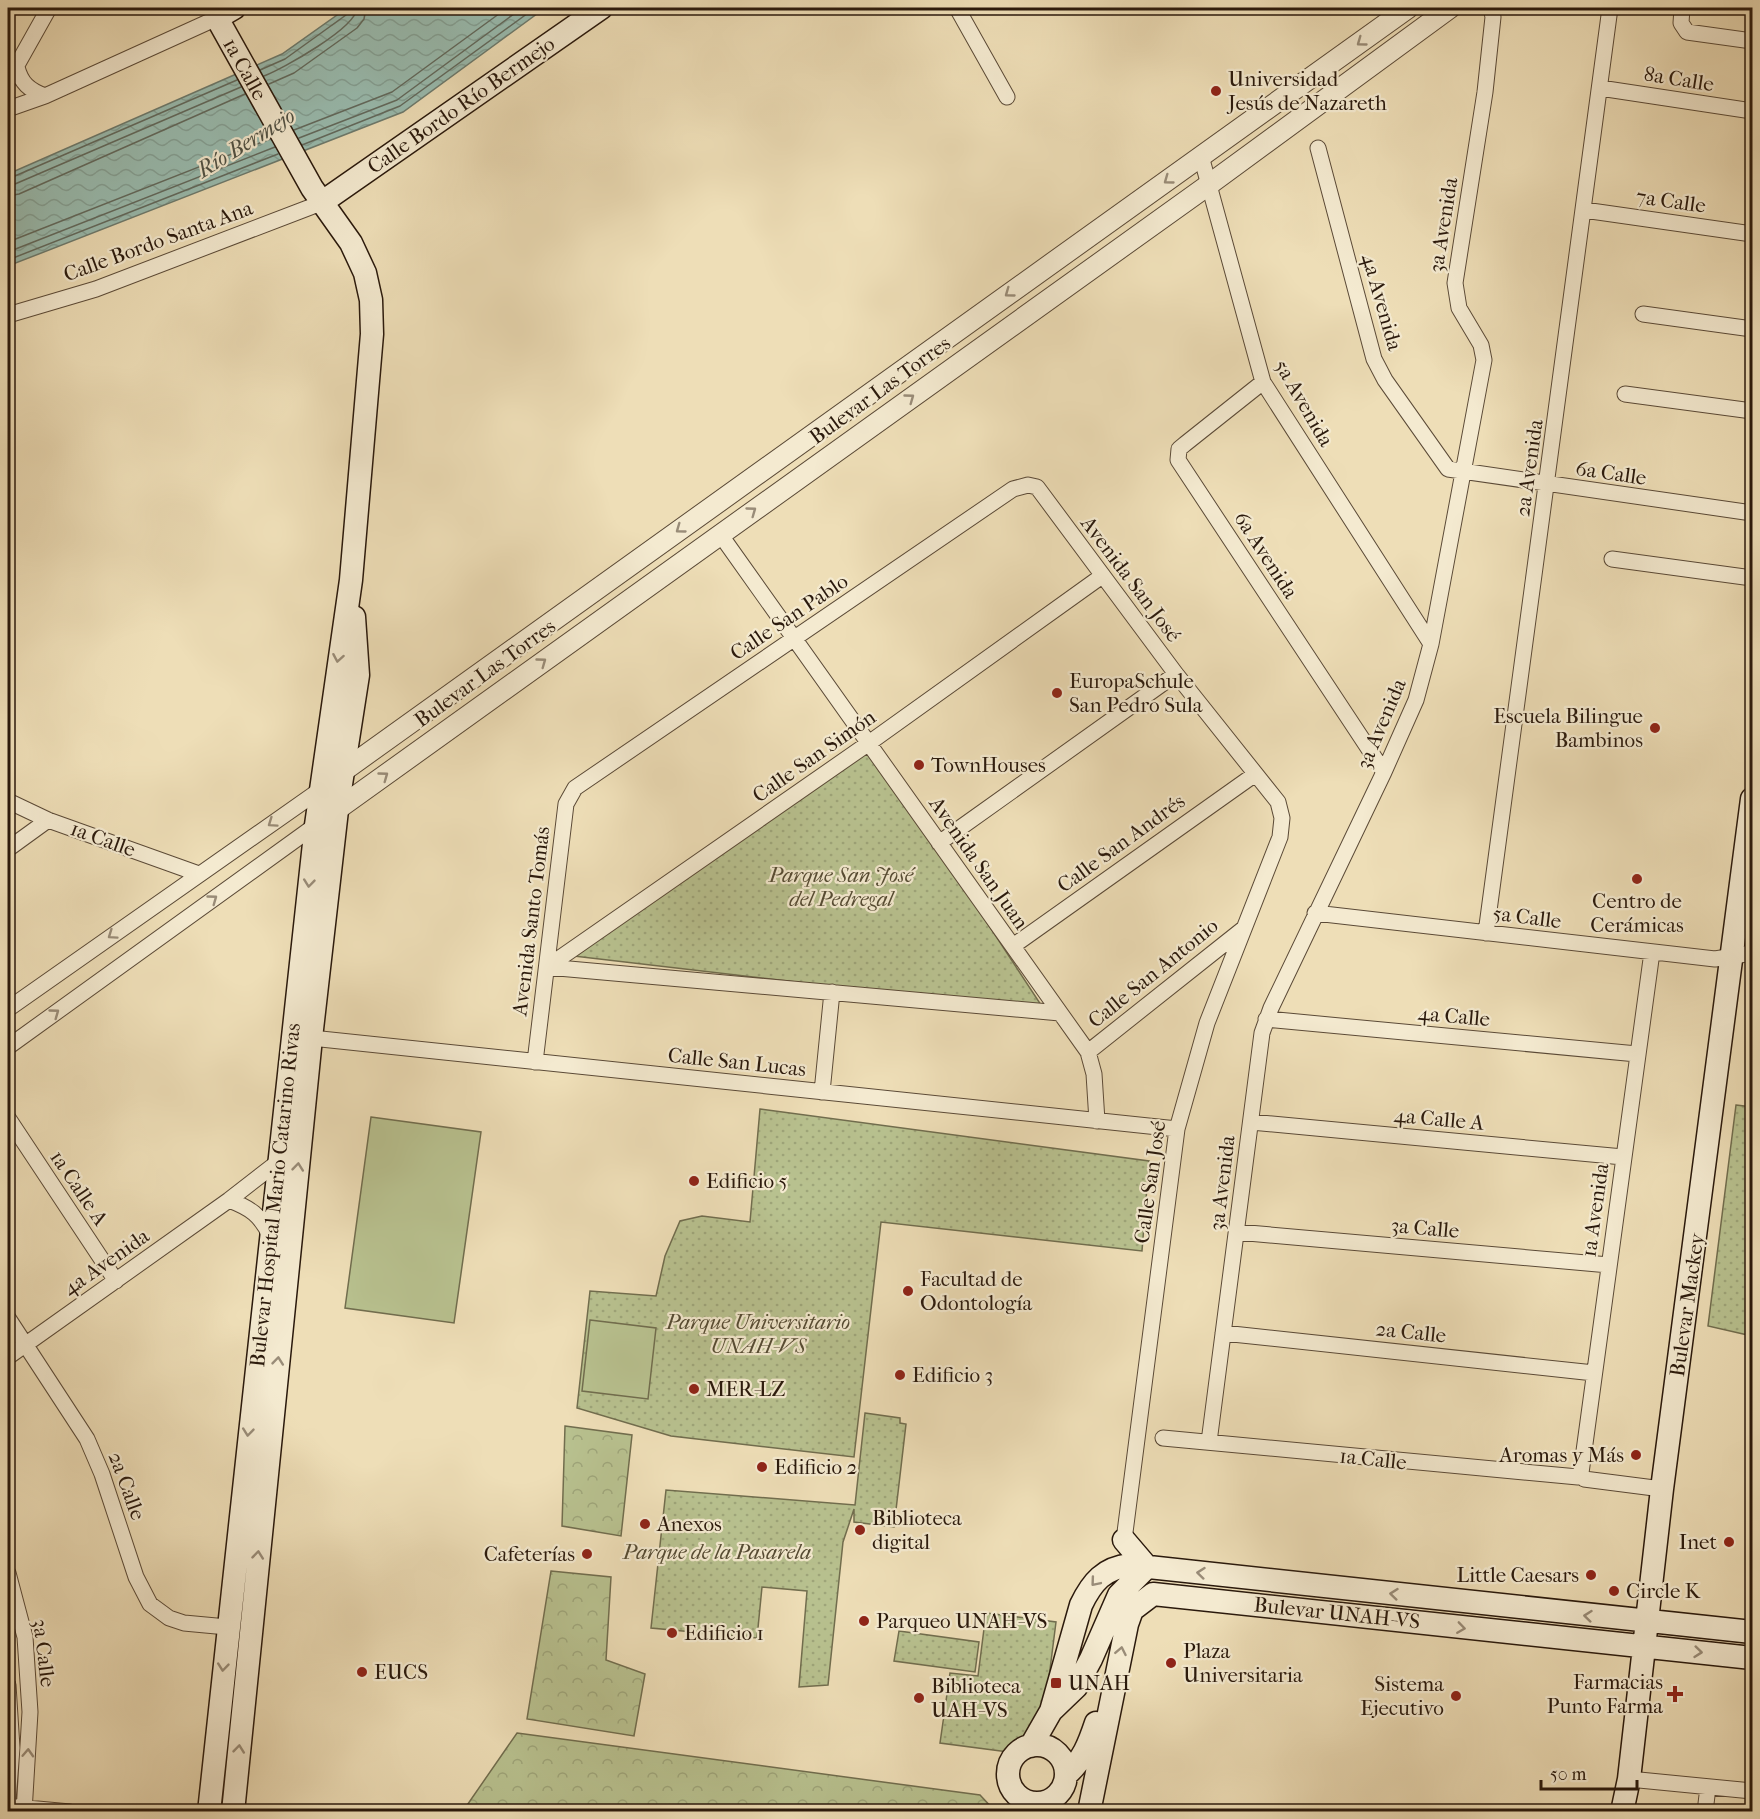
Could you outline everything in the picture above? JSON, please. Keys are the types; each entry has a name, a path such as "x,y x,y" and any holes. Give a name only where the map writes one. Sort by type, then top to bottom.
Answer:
{"main road":[{"name":"Calle Bordo Río Bermejo","path":"321,203 601,8"},
{"name":"1a Calle","path":"221,11 237,57 297,162"},
{"name":"Bulevar Hospital Mario Catarino Rivas","path":"221,1810 302,1037 316,825 351,580 372,334 371,300 365,273 351,243 321,203 297,162"},
{"name":"Bulevar Hospital Mario Catarino Rivas","path":"221,1810 227,1627 278,1162 302,1037 358,675 351,580"},
{"name":"Bulevar Mackey","path":"1622,1812 1629,1779 1662,1489 1743,955 1752,799"},
{"path":"1124,1540 1138,1566"},
{"path":"1051,1711 1076,1687 1119,1595 1138,1566"},
{"path":"1112,1699 1100,1711 1088,1748 1051,1799 1036,1803 1019,1803 1009,1781 1008,1768 1013,1757 1031,1746 1051,1711 1081,1605 1088,1591 1102,1573 1115,1567 1138,1566"},
{"name":"Bulevar UNAH-VS","path":"1138,1566 1752,1632"},
{"name":"Bulevar UNAH-VS","path":"1089,1812 1132,1610 1153,1594 1752,1658"},
{"path":"1031,1746 1053,1750 1063,1761 1064,1782 1078,1812"}],"street":[{"path":"8,81 49,8"},
{"path":"957,8 1007,97"},
{"name":"Bulevar Las Torres","path":"320,790 343,770 1408,8"},
{"name":"Bulevar Las Torres","path":"316,825 1207,186 1450,8"},
{"name":"3a Avenida","path":"1209,1442 1266,1019 1416,700 1431,644 1484,360 1481,345 1459,308 1455,283 1485,92 1493,17 1491,8"},
{"name":"2a Avenida","path":"1486,933 1548,485 1610,8"},
{"path":"1682,8 1683,28 1693,34 1752,41"},
{"path":"8,109 45,96 221,11"},
{"path":"17,67 20,77 30,90 45,96"},
{"name":"8a Calle","path":"1600,88 1752,111"},
{"name":"4a Avenida","path":"1318,148 1374,359 1385,380 1442,463 1448,469 1463,473"},
{"name":"5a Avenida","path":"1201,156 1207,186 1263,382 1431,644"},
{"name":"Calle Bordo Santa Ana","path":"8,315 96,289 321,203"},
{"name":"7a Calle","path":"1584,210 1752,234"},
{"path":"1643,314 1752,329"},
{"name":"6a Avenida","path":"1263,382 1179,449 1178,460 1384,772"},
{"path":"1625,394 1752,411"},
{"name":"6a Calle","path":"1463,473 1752,513"},
{"name":"Avenida San José","path":"1028,485 1037,488 1176,674 1254,775 1278,802 1282,818"},
{"name":"Calle San Pablo","path":"575,788 1013,489 1028,485"},
{"name":"Avenida San Juan","path":"720,534 1088,1052 1094,1074 1097,1121"},
{"path":"1612,559 1752,578"},
{"name":"Calle San Simón","path":"547,967 869,743 1102,576"},
{"path":"939,843 1176,674"},
{"name":"Calle San Andrés","path":"1013,946 1254,775"},
{"name":"Avenida Santo Tomás","path":"535,1062 566,804 575,788"},
{"path":"8,1009 320,790"},
{"name":"1a Calle","path":"8,801 48,820 199,874"},
{"name":"Calle San José","path":"1124,1540 1177,1129 1207,1023 1280,837 1282,818"},
{"path":"8,849 48,820"},
{"path":"8,1047 316,825"},
{"name":"5a Calle","path":"1315,913 1715,959 1743,955"},
{"name":"Calle San Antonio","path":"1088,1052 1245,927"},
{"name":"1a Avenida","path":"1582,1476 1652,952"},
{"path":"547,967 1060,1013"},
{"path":"822,1092 832,992"},
{"name":"4a Calle","path":"1266,1019 1637,1054"},
{"name":"Calle San Lucas","path":"302,1037 1177,1129"},
{"name":"1a Calle A","path":"8,1118 116,1281"},
{"name":"4a Calle A","path":"1251,1122 1623,1157"},
{"name":"4a Avenida","path":"8,1357 229,1200 278,1162"},
{"path":"229,1200 257,1214 270,1236"},
{"name":"3a Calle","path":"1237,1232 1609,1265"},
{"name":"2a Calle","path":"8,1318 87,1439 102,1474 136,1577 150,1604 169,1618 184,1623 227,1627"},
{"name":"2a Calle","path":"1223,1334 1594,1373"},
{"name":"1a Calle","path":"1138,1435 1574,1479 1582,1476 1662,1489"},
{"name":"3a Calle","path":"8,1573 25,1637 30,1712 24,1810"},
{"name":"3a Calle","path":"8,1685 12,1748 8,1801"},
{"path":"1629,1779 1752,1791"},
{"path":"1706,1812 1708,1787"},
{"path":"8,1806 24,1810 70,1812"}],"green space":[{"name":"Parque San José del Pedregal","path":"869,743 1045,1011 565,955"},
{"path":"1736,1105 1752,1107 1752,1336 1708,1326"},
{"name":"Parque Universitario UNAH-VS","path":"760,1109 1149,1161 1142,1251 881,1222 854,1457 671,1436 577,1408 590,1291 656,1296 665,1256 680,1221 702,1216 750,1222"},
{"path":"371,1117 481,1132 454,1323 345,1308"},
{"path":"590,1320 656,1328 648,1399 582,1391"},
{"name":"Parque de la Pasarela","path":"865,1413 900,1418 900,1423 906,1424 894,1527 854,1522 854,1509 843,1542 828,1685 799,1687 807,1591 762,1587 757,1638 651,1628 666,1490 855,1505"},
{"path":"565,1426 632,1435 621,1536 562,1526"},
{"path":"551,1571 611,1577 606,1660 645,1674 634,1736 527,1719"},
{"path":"986,1613 1056,1622 1039,1756 940,1743 950,1673 978,1676"},
{"path":"899,1631 979,1642 975,1672 894,1661"},
{"path":"517,1733 980,1795 995,1811 463,1811"}],"water":[{"name":"Río Bermejo","path":"347,8 545,8 403,112 8,266 8,174 282,54"}],"place":[{"name":"Universidad Jesús de Nazareth","path":"1216,91"},
{"name":"EuropaSchule San Pedro Sula","path":"1057,693"},
{"name":"Escuela Bilingue Bambinos","path":"1655,728"},
{"name":"TownHouses","path":"919,765"},
{"name":"Centro de Cerámicas","path":"1637,879"},
{"name":"Edificio 5","path":"694,1181"},
{"name":"Facultad de Odontología","path":"908,1291"},
{"name":"Edificio 3","path":"900,1375"},
{"name":"MER-LZ","path":"694,1389"},
{"name":"Aromas y Más","path":"1636,1455"},
{"name":"Edificio 2","path":"762,1467"},
{"name":"Anexos","path":"645,1524"},
{"name":"Biblioteca digital","path":"860,1530"},
{"name":"Inet","path":"1729,1542"},
{"name":"Cafeterías","path":"587,1554"},
{"name":"Little Caesars","path":"1591,1575"},
{"name":"Circle K","path":"1614,1591"},
{"name":"Parqueo UNAH-VS","path":"864,1621"},
{"name":"Edificio 1","path":"672,1633"},
{"name":"Plaza Universitaria","path":"1171,1663"},
{"name":"EUCS","path":"362,1672"},
{"name":"UNAH","path":"1056,1683"},
{"name":"Farmacias Punto Farma","path":"1675,1694"},
{"name":"Sistema Ejecutivo","path":"1456,1696"},
{"name":"Biblioteca UAH-VS","path":"919,1698"}]}
